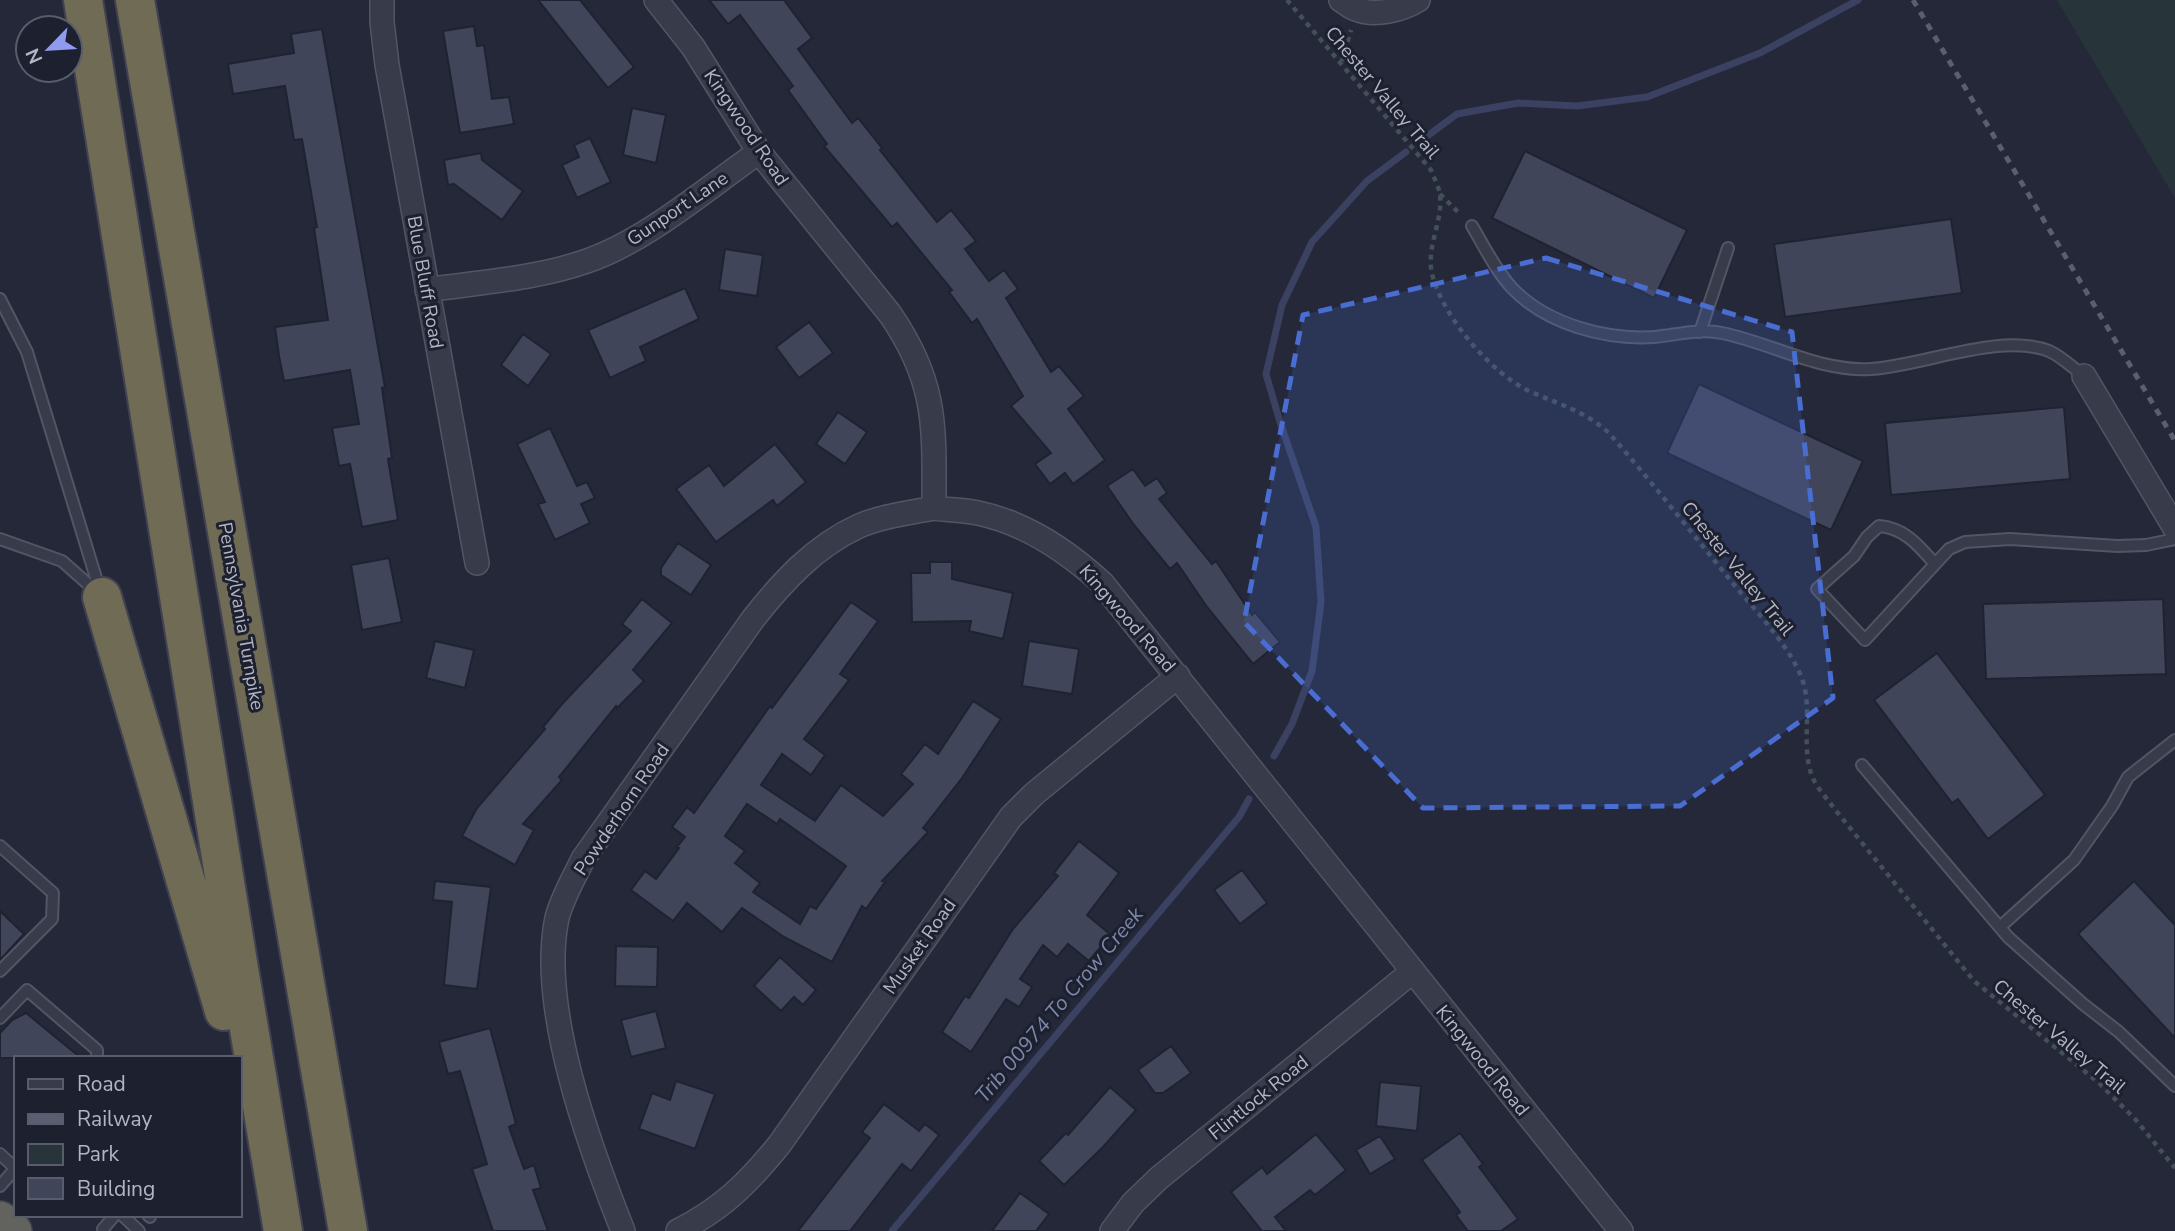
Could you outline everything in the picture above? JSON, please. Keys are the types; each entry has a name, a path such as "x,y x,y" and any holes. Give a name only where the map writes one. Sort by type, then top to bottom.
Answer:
{"highway":[{"path":"83,0 282,1231"},
{"name":"Pennsylvania Turnpike","path":"135,0 348,1231"},
{"path":"102,597 211,961 235,1056"},
{"path":"242,1080 282,1231"},
{"path":"0,1220 13,1231"}],"street":[{"name":"Blue Bluff Road","path":"382,0 387,65 477,563"},
{"name":"Kingwood Road","path":"656,0 693,47 759,152 890,314 908,341 922,372 931,407 934,508 978,513 1045,538 1074,557 1102,583 1621,1231"},
{"path":"1349,5 1383,12 1410,5 1418,0"},
{"name":"Gunport Lane","path":"428,290 586,262 647,231 759,152"},
{"path":"2084,376 2175,528"},
{"name":"Powderhorn Road","path":"623,1231 578,1101 555,995 557,918 567,892 583,859 752,619 777,589 828,544 860,526 934,508"},
{"name":"Musket Road","path":"678,1231 703,1219 728,1201 755,1175 779,1146 1011,817 1034,794 1178,676"},
{"name":"Flintlock Road","path":"1112,1231 1133,1203 1159,1178 1413,971"}],"lane":[{"path":"1472,226 1510,286 1530,305 1557,320 1619,336 1652,337 1715,331 1821,362 1870,369 1945,354 2026,345 2051,352 2084,376"},
{"path":"1700,332 1728,247"},
{"path":"0,299 27,352 102,597"},
{"path":"1936,564 1911,538 1894,527 1879,526 1867,537 1854,556 1817,589 1865,640 1936,564 1949,549 1965,542 2010,539 2117,546 2146,545 2175,539"},
{"path":"0,527 2,539 62,561 102,597"},
{"path":"2000,927 2074,860 2112,806 2128,777 2175,740"},
{"path":"1862,765 2000,927 2083,1004 2119,1032 2175,1086"},
{"path":"0,846 53,892 52,919 0,971"},
{"path":"0,1018 27,989 97,1050 97,1056"},
{"path":"0,1154 14,1166"},
{"path":"0,1186 14,1170"},
{"path":"124,1217 139,1231"}],"path":[{"name":"Chester Valley Trail","path":"1287,0 1431,170 1440,194 1439,213 1430,253 1432,271 1446,307 1471,341 1495,368 1529,390 1595,419 1616,440 1763,619 1793,660 1802,677 1807,709 1808,758 1813,778 1833,807 1974,981 2099,1083 2136,1120 2175,1168"},
{"path":"1342,62 1349,5"},
{"path":"1440,194 1472,226"}],"highlighted area":[{"path":"1546,258 1792,332 1833,698 1680,806 1423,808 1244,622 1303,315"}],"green space":[{"path":"2057,0 2175,0 2175,198"}],"building":[{"path":"538,0 580,0 634,67 608,88"},
{"path":"709,0 784,0 812,38 798,49 852,123 858,118 937,222 951,210 976,241 965,249 989,281 1004,270 1018,289 1006,298 1051,372 1059,366 1084,396 1068,409 1105,460 1073,484 1065,473 1050,484 1035,464 1051,453 1011,406 1023,396 977,319 972,323 949,292 952,290 897,223 892,227 824,146 827,144 788,90 793,86 740,15 728,24"},
{"path":"474,26 477,46 484,45 492,99 509,97 514,124 460,133 443,31"},
{"path":"322,29 385,387 382,388 392,458 388,459 398,520 362,527 350,464 339,466 332,428 359,424 350,370 284,381 279,356 275,327 328,320 314,228 317,227 302,139 294,140 285,86 233,94 228,64 294,53 291,34"},
{"path":"632,108 666,115 656,163 623,155"},
{"path":"590,138 611,182 577,198 562,165 579,157 574,145"},
{"path":"1525,151 1687,230 1654,298 1492,218"},
{"path":"481,153 482,160 523,191 502,220 454,184 448,185 444,160"},
{"path":"1951,219 1962,293 1785,317 1774,244"},
{"path":"725,249 763,255 757,296 719,290"},
{"path":"685,288 699,319 640,347 646,361 610,378 588,330"},
{"path":"809,322 833,353 799,378 776,347"},
{"path":"523,334 551,354 528,386 501,365"},
{"path":"1699,384 1863,461 1831,530 1667,453"},
{"path":"2064,407 2070,479 1891,495 1885,423"},
{"path":"838,412 867,432 845,464 816,444"},
{"path":"550,428 577,486 587,482 595,498 581,504 590,523 555,540 538,504 545,502 517,444"},
{"path":"775,444 806,482 777,506 773,500 716,542 676,489 709,465 724,486"},
{"path":"1133,469 1145,486 1157,478 1167,493 1159,499 1212,564 1216,561 1252,615 1255,612 1280,642 1253,664 1207,607 1177,563 1170,569 1107,486"},
{"path":"678,543 711,565 691,595 661,575 661,568"},
{"path":"389,558 402,622 362,630 351,565"},
{"path":"930,562 952,562 952,579 1013,593 1003,639 969,631 971,621 912,622 911,573 930,573"},
{"path":"642,599 672,623 633,670 644,681 617,708 616,706 559,777 562,780 523,824 534,830 515,865 462,836 477,808 545,729 543,727 631,631 622,624"},
{"path":"2163,599 2166,674 1986,679 1983,604"},
{"path":"851,602 878,621 840,674 849,680 804,739 825,755 811,775 782,754 761,785 815,821 841,785 883,816 913,784 901,774 925,744 938,754 973,701 1001,719 962,778 923,828 928,832 882,881 885,882 866,909 862,906 832,962 784,937 742,908 722,932 687,903 673,921 631,890 645,871 656,879 685,837 672,827 687,807 694,813 770,706 772,708","holes":["747,804 777,824 780,819 846,866 816,909 810,906 800,924 753,892 760,883 735,863 745,851 725,836"]},
{"path":"435,641 474,650 465,688 426,678"},
{"path":"1029,641 1079,649 1072,694 1022,686"},
{"path":"1937,653 2045,795 1988,839 1958,799 1952,803 1874,700"},
{"path":"1079,841 1119,873 1087,915 1111,935 1089,961 1068,944 1057,957 1043,945 1020,979 1032,987 1019,1007 1006,999 971,1052 942,1032 965,996 969,998 1013,929 1058,876 1054,873"},
{"path":"1242,870 1267,903 1240,924 1214,890"},
{"path":"435,881 491,887 477,989 444,985 452,902 433,900"},
{"path":"2134,881 2175,925 2175,1038 2078,934"},
{"path":"0,911 24,934 0,960"},
{"path":"616,946 658,947 657,987 615,986"},
{"path":"780,957 816,990 803,1005 794,997 781,1011 754,986"},
{"path":"656,1011 666,1048 631,1057 621,1020"},
{"path":"26,1013 79,1056 0,1058 0,1033 12,1020"},
{"path":"490,1028 516,1124 509,1127 524,1169 534,1165 541,1188 533,1190 548,1231 493,1231 472,1169 487,1164 460,1071 448,1074 439,1042"},
{"path":"1171,1046 1191,1073 1163,1093 1155,1093 1138,1070"},
{"path":"676,1081 715,1094 695,1149 639,1129 652,1093 670,1100"},
{"path":"1380,1082 1421,1086 1417,1131 1376,1126"},
{"path":"1110,1087 1136,1110 1064,1185 1039,1161 1066,1133 1068,1135"},
{"path":"884,1104 919,1131 925,1124 939,1135 911,1171 902,1164 850,1231 798,1231 870,1138 862,1132"},
{"path":"1460,1133 1483,1164 1479,1167 1518,1219 1501,1231 1468,1231 1456,1215 1460,1212 1422,1160"},
{"path":"1316,1134 1346,1170 1315,1195 1310,1190 1275,1217 1286,1231 1262,1231 1231,1192 1262,1167 1267,1174"},
{"path":"1380,1136 1395,1159 1370,1174 1356,1150"},
{"path":"1020,1193 1049,1214 1036,1231 992,1231"}],"waterway":[{"name":"Trib 00974 To Crow Creek","path":"1426,137 1457,114 1518,103 1577,106 1647,97 1760,53 1858,0"},
{"name":"Trib 00974 To Crow Creek","path":"1274,756 1292,724 1312,671 1321,602 1316,527 1266,374 1282,305 1312,242 1367,181 1406,152"},
{"name":"Trib 00974 To Crow Creek","path":"892,1231 1239,817 1249,799"}],"railway":[{"path":"1913,0 2175,441"}]}
